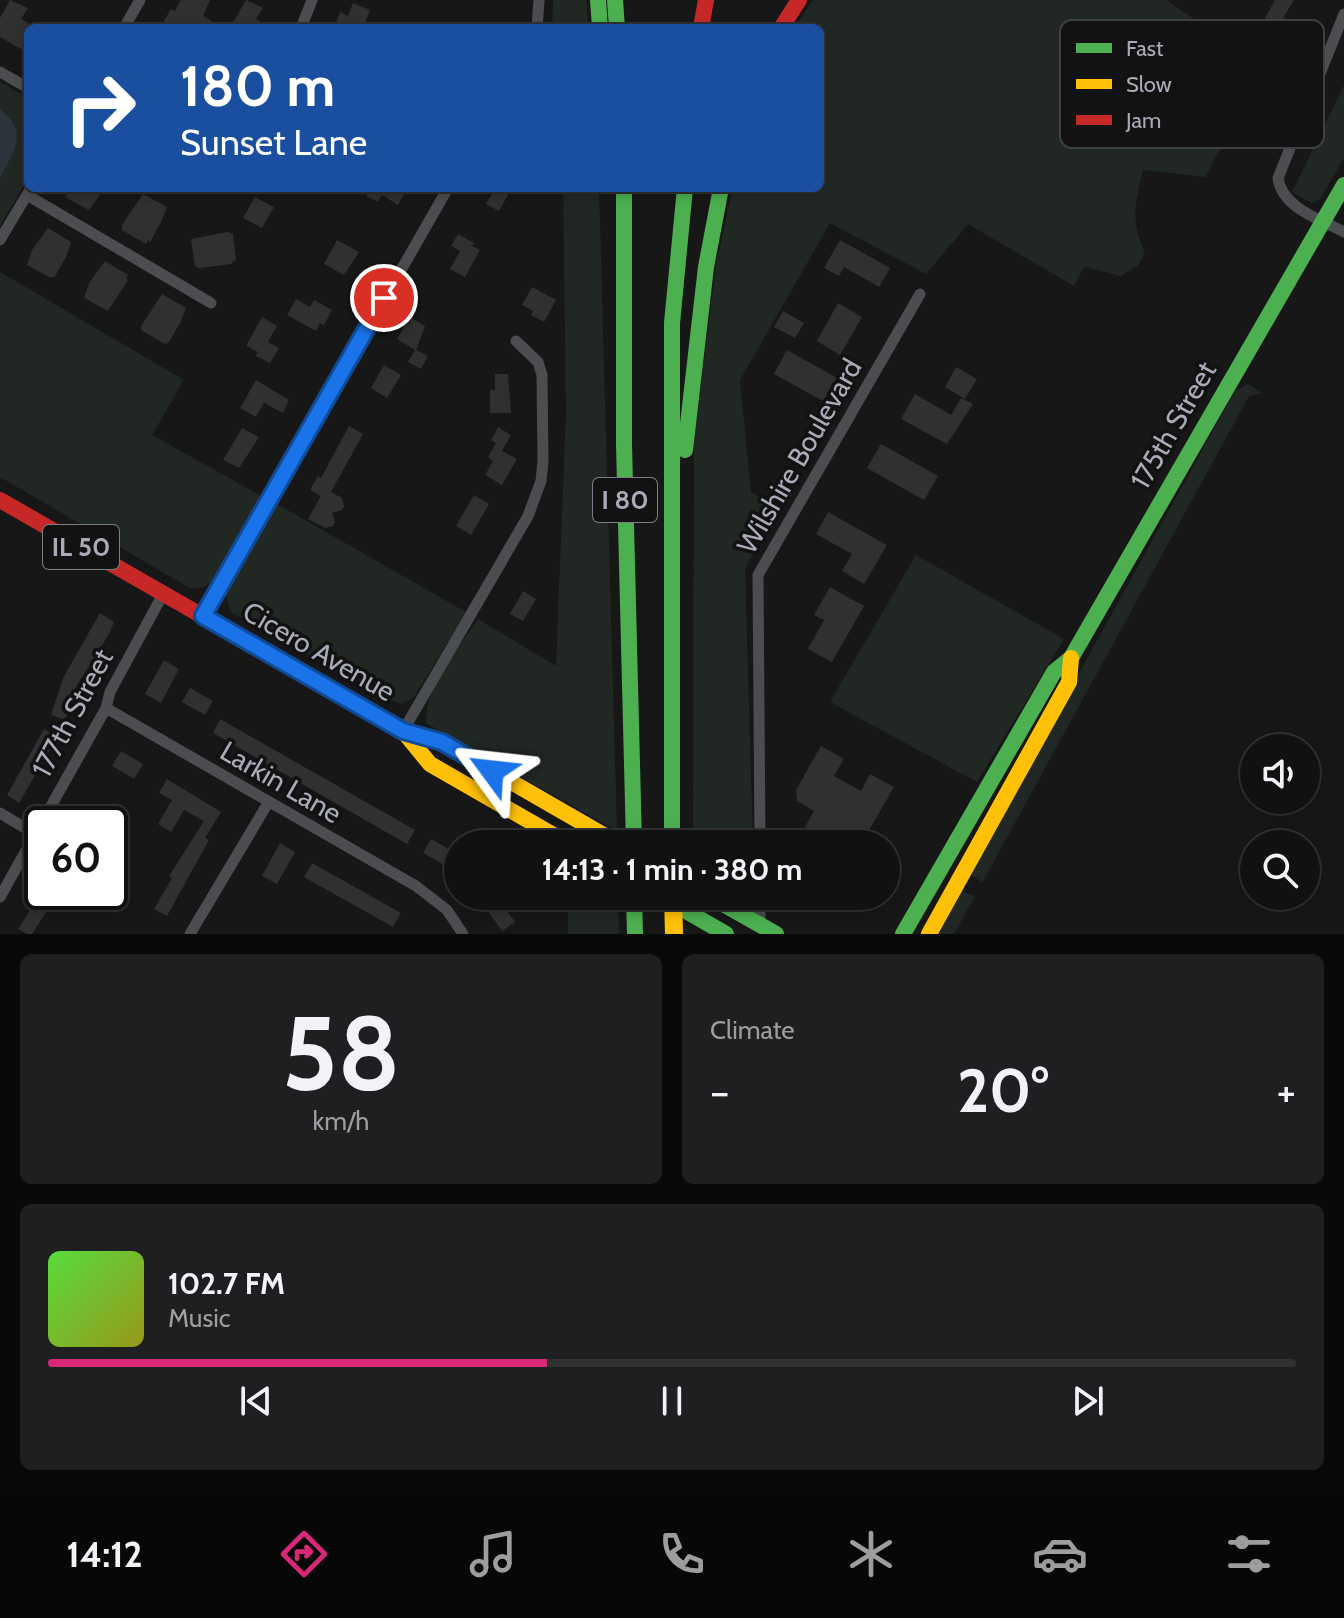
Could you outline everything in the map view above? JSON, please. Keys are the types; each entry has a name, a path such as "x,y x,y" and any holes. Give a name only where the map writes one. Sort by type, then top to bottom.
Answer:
{"main road":[{"path":"598,0 600,24"},
{"path":"615,0 617,24"},
{"path":"702,24 706,0"},
{"path":"784,24 799,0"},
{"name":"175th Street","path":"903,934 1054,672 1071,658 1344,185"},
{"name":"I 80","path":"672,830 672,323 685,192"},
{"path":"673,673 684,517 685,433 706,267 720,192"},
{"name":"I 80","path":"624,197 624,444 634,830"},
{"name":"Cicero Avenue","path":"0,500 403,731 442,742 595,830"},
{"name":"175th Street","path":"929,934 1069,682 1071,658"},
{"name":"Cicero Avenue","path":"403,731 430,764 545,830"},
{"path":"673,910 674,934"},
{"path":"684,910 726,934"},
{"path":"733,910 768,930"}],"street":[{"path":"126,24 140,0"},
{"path":"303,24 312,0"},
{"path":"537,24 539,0"},
{"path":"1324,64 1344,14"},
{"path":"0,72 24,86"},
{"path":"1290,148 1278,178 1283,196 1344,232"},
{"path":"0,240 28,192"},
{"path":"31,192 211,303"},
{"path":"203,616 446,192"},
{"name":"Wilshire Boulevard","path":"760,830 758,575 920,294"},
{"path":"403,731 535,499 543,461 542,375 538,362 516,341"},
{"name":"177th Street","path":"51,806 106,708 110,692 163,594"},
{"name":"Larkin Lane","path":"106,708 432,896 447,910 463,934"},
{"path":"190,934 268,803"},
{"path":"0,813 24,827"},
{"name":"177th Street","path":"0,897 24,854"},
{"path":"763,910 768,930"}],"shaded area":[{"path":"553,0 586,0 589,24 552,24"},
{"path":"813,0 1166,0 1196,20 1060,20 1060,148 1221,148 1205,177 1143,170 1135,212 1145,253 1138,265 1121,276 1084,267 1074,286 968,224 926,274 830,223 740,380 751,492 777,508 745,569 753,830 693,830 694,444 716,264 732,192 824,192 824,24 797,24"},
{"path":"0,82 24,96 24,185 0,226 0,179 12,155 7,115 0,109"},
{"path":"1344,85 1344,158 1320,199 1312,203 1292,192 1313,148 1324,148 1324,126"},
{"path":"0,109 15,126 17,134 14,150 0,179"},
{"path":"563,192 599,192 617,830 426,723 427,709 437,682 478,619 556,666 566,413"},
{"path":"0,272 184,380 152,435 263,497 217,577 203,588 190,588 0,477"},
{"path":"1248,384 1263,393 1249,396 982,883 969,872 1235,391"},
{"path":"275,503 466,612 414,697 402,704 388,700 231,612 224,590"},
{"path":"916,555 1064,639 977,782 830,702"},
{"path":"961,891 975,896 954,934 935,934"},
{"path":"568,910 618,910 619,934 568,934"}],"building":[{"path":"10,0 28,8 21,19 28,23 24,24 24,51 0,37 0,18"},
{"path":"181,0 210,0 203,16 216,24 162,24 171,9 175,11"},
{"path":"246,0 263,8 256,19 264,24 232,24"},
{"path":"1275,0 1294,0 1283,18 1286,20 1264,20"},
{"path":"353,3 370,10 365,24 335,24 340,12 348,16"},
{"path":"68,192 102,192 89,210 65,197"},
{"path":"368,192 406,192 398,205 382,195 378,202 366,196"},
{"path":"493,192 510,192 499,211 486,204"},
{"path":"143,194 167,207 150,242 148,240 146,244 122,230 122,225"},
{"path":"255,197 274,207 262,228 243,218"},
{"path":"48,228 71,242 66,257 51,278 27,265 32,250"},
{"path":"228,232 233,234 236,261 232,264 195,266 191,239"},
{"path":"458,234 480,250 465,277 450,269 460,251 451,246"},
{"path":"337,240 359,252 344,275 324,264"},
{"path":"840,240 890,268 879,287 844,267 839,276 824,268"},
{"path":"105,261 128,275 128,280 108,311 84,298 89,283"},
{"path":"532,287 556,300 544,322 531,315 533,311 522,305"},
{"path":"162,294 186,308 169,342 165,344 141,330"},
{"path":"296,299 310,307 314,300 332,310 324,325 320,323 316,331 287,315"},
{"path":"838,303 862,317 840,355 817,341"},
{"path":"783,311 804,323 795,338 774,327"},
{"path":"262,317 277,326 268,342 279,348 270,363 246,346"},
{"path":"410,317 425,326 416,350 428,356 421,369 408,362 415,350 397,339"},
{"path":"787,350 837,378 823,401 774,374"},
{"path":"384,365 401,375 387,398 371,388"},
{"path":"956,367 977,379 965,399 945,387"},
{"path":"495,374 508,374 511,413 490,413 490,390 495,390"},
{"path":"256,380 289,400 283,413 264,403 256,417 240,408"},
{"path":"915,394 951,415 961,398 973,404 947,444 901,419"},
{"path":"349,426 363,434 331,492 342,498 344,506 342,510 332,513 333,526 325,528 308,519 321,496 310,490 318,476 321,478"},
{"path":"498,427 511,435 502,451 517,459 502,485 485,475 493,461 488,457 496,443 491,440"},
{"path":"242,428 259,437 239,468 223,460"},
{"path":"881,444 938,476 924,500 867,468"},
{"path":"474,495 489,504 471,535 456,526"},
{"path":"828,512 887,545 864,584 842,571 852,554 816,534"},
{"path":"830,587 864,606 832,662 808,649 824,620 814,615"},
{"path":"523,591 536,599 523,621 510,614"},
{"path":"100,613 114,622 109,634 71,695 74,696 65,720 51,715 63,678"},
{"path":"164,660 179,669 161,703 145,694"},
{"path":"190,688 213,701 205,715 182,702"},
{"path":"220,719 415,830 407,844 213,733"},
{"path":"44,729 57,737 19,803 7,795"},
{"path":"821,746 844,759 834,776 861,791 870,774 894,787 869,830 810,830 805,827 814,811 797,801 796,790"},
{"path":"121,751 143,764 134,779 112,766"},
{"path":"167,779 221,812 167,916 154,909 172,878 169,876 204,821 184,810 171,832 158,824 172,800 159,793"},
{"path":"431,839 444,846 444,865 423,853"},
{"path":"280,843 295,852 277,884 262,876"},
{"path":"312,863 401,913 393,927 304,877"},
{"path":"30,910 47,910 32,934 18,929"},
{"path":"487,910 506,910 515,922 502,931"}],"traffic: fast":[{"path":"598,0 600,24"},
{"path":"615,0 617,24"},
{"path":"903,934 1054,672 1071,658 1344,185"},
{"path":"624,192 624,444 634,830"},
{"path":"672,830 672,323 685,192"},
{"path":"685,450 706,267 720,192"},
{"path":"634,910 635,934"},
{"path":"684,910 726,934"},
{"path":"734,910 776,934"}],"traffic: slow":[{"path":"929,934 1069,682 1071,658"},
{"path":"300,672 403,731 442,742 595,830"},
{"path":"403,731 430,764 545,830"},
{"path":"673,910 674,934"}],"traffic: jam":[{"path":"702,24 706,0"},
{"path":"784,24 799,0"},
{"path":"0,500 300,672"}],"route":[{"path":"384,298 203,616 403,731 442,742 492,771"}]}
